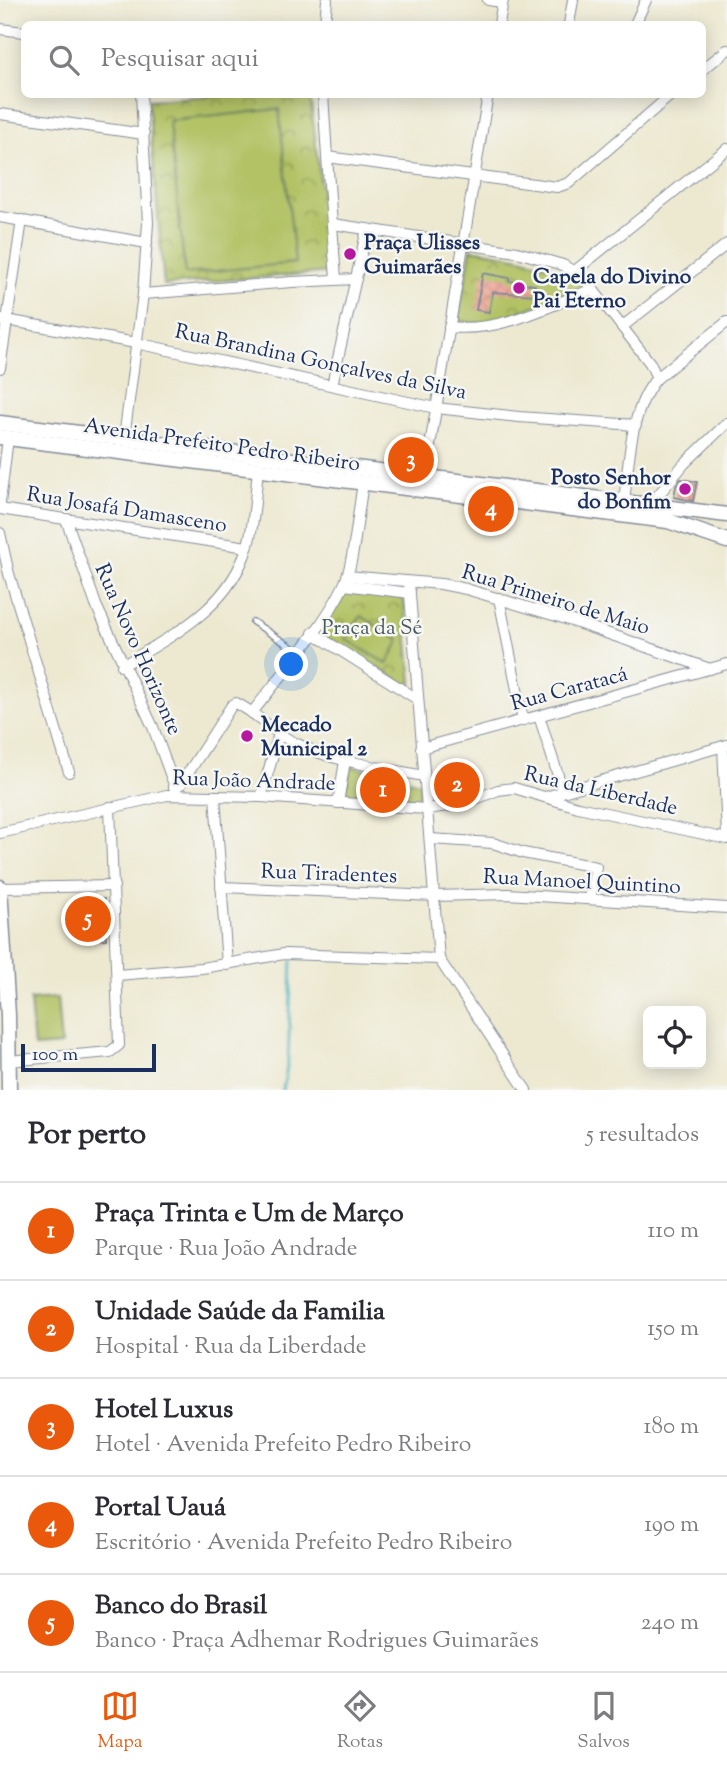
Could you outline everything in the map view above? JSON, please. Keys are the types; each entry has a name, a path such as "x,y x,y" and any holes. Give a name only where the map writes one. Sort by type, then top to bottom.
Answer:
{"main road":[{"name":"Avenida Prefeito Pedro Ribeiro","path":"4,430 649,512 727,515"},
{"name":"Avenida Prefeito Pedro Ribeiro","path":"424,484 624,502 725,537"},
{"path":"0,888 9,1090"}],"street":[{"path":"325,21 327,0"},
{"path":"488,0 502,1 499,21"},
{"path":"570,21 573,0"},
{"path":"636,21 646,0"},
{"path":"0,29 21,32"},
{"path":"706,67 727,50"},
{"path":"123,445 147,243 147,181 141,98"},
{"path":"323,98 336,279"},
{"path":"424,484 487,98"},
{"path":"327,157 563,186 667,98"},
{"path":"0,114 144,134"},
{"path":"575,271 727,149"},
{"path":"0,217 147,243"},
{"path":"0,368 4,320 22,220"},
{"path":"333,224 540,257 575,271 593,289 650,363 657,378"},
{"path":"332,385 367,229"},
{"path":"622,327 727,244"},
{"path":"143,294 356,279"},
{"path":"449,327 490,327 593,289"},
{"name":"Rua Brandina Gonçalves da Silva","path":"4,320 136,343 436,408 636,425"},
{"path":"624,502 643,398 657,378 727,322"},
{"path":"649,512 684,464 727,423"},
{"path":"0,503 4,430"},
{"path":"122,666 211,608 236,574 247,547 259,463"},
{"path":"252,713 313,633 345,581 363,476"},
{"name":"Rua Josafá Damasceno","path":"0,509 247,547"},
{"name":"Rua Novo Horizonte","path":"66,519 96,605 122,666 153,727 176,790"},
{"path":"0,533 5,576 69,772"},
{"name":"Rua Primeiro de Maio","path":"345,581 409,587 441,584 499,598 710,669"},
{"path":"409,587 439,959 526,1090"},
{"path":"499,598 523,720"},
{"path":"313,633 417,699"},
{"name":"Rua Caratacá","path":"421,747 727,664"},
{"path":"176,790 234,703 238,703 279,734 304,747 345,761 424,776"},
{"path":"539,716 563,791"},
{"path":"261,797 279,734"},
{"path":"545,797 725,745 727,837"},
{"path":"338,803 345,761"},
{"name":"Rua da Liberdade","path":"426,809 463,804 505,788 514,788 578,807 727,837"},
{"name":"Rua João Andrade","path":"0,833 176,790 215,796 426,809"},
{"path":"215,796 227,965"},
{"path":"8,1061 110,1052 118,1048 120,1037 110,807"},
{"path":"429,839 493,843 523,853 596,867 590,899"},
{"path":"0,888 114,886"},
{"name":"Rua Tiradentes","path":"221,887 435,896"},
{"name":"Rua Manoel Quintino","path":"435,896 507,894 727,908"},
{"path":"117,975 227,965 284,954 439,959"}],"lane":[{"path":"253,621 299,652"}],"green space":[{"path":"310,98 331,272 164,285 148,100"},
{"path":"279,109 295,263 185,274 169,121"},
{"path":"471,249 514,256 555,268 581,281 581,290 484,324 458,322"},
{"name":"Praça da Sé","path":"347,591 396,595 404,600 412,683 408,685 324,637 322,628"},
{"path":"361,616 400,640 387,664 346,639"},
{"path":"350,766 420,783 419,805 345,797"},
{"path":"57,998 61,1045 34,1047 30,1000"}],"building":[{"path":"483,273 535,285 534,295 493,292 489,312 476,310"},
{"path":"404,450 421,453 419,466 402,464"},
{"name":"Posto Senhor do Bonfim","path":"681,479 697,482 693,501 674,497 676,486"},
{"path":"450,771 462,771 463,791 459,791 459,795 452,795"},
{"path":"104,899 106,939 82,940 82,935 72,935 70,904"}],"waterway":[{"path":"283,1090 288,1060 292,961"}],"place":[{"name":"Praça Ulisses Guimarães","path":"350,254"},
{"name":"Capela do Divino Pai Eterno","path":"519,288"},
{"name":"Hotel Luxus","path":"411,460"},
{"name":"Posto Senhor do Bonfim","path":"685,489"},
{"name":"Portal Uauá","path":"491,509"},
{"name":"Mecado Municipal 2","path":"247,736"},
{"name":"Unidade Saúde da Familia","path":"457,785"},
{"name":"Praça Trinta e Um de Março","path":"383,790"},
{"name":"Banco do Brasil","path":"88,919"}]}
